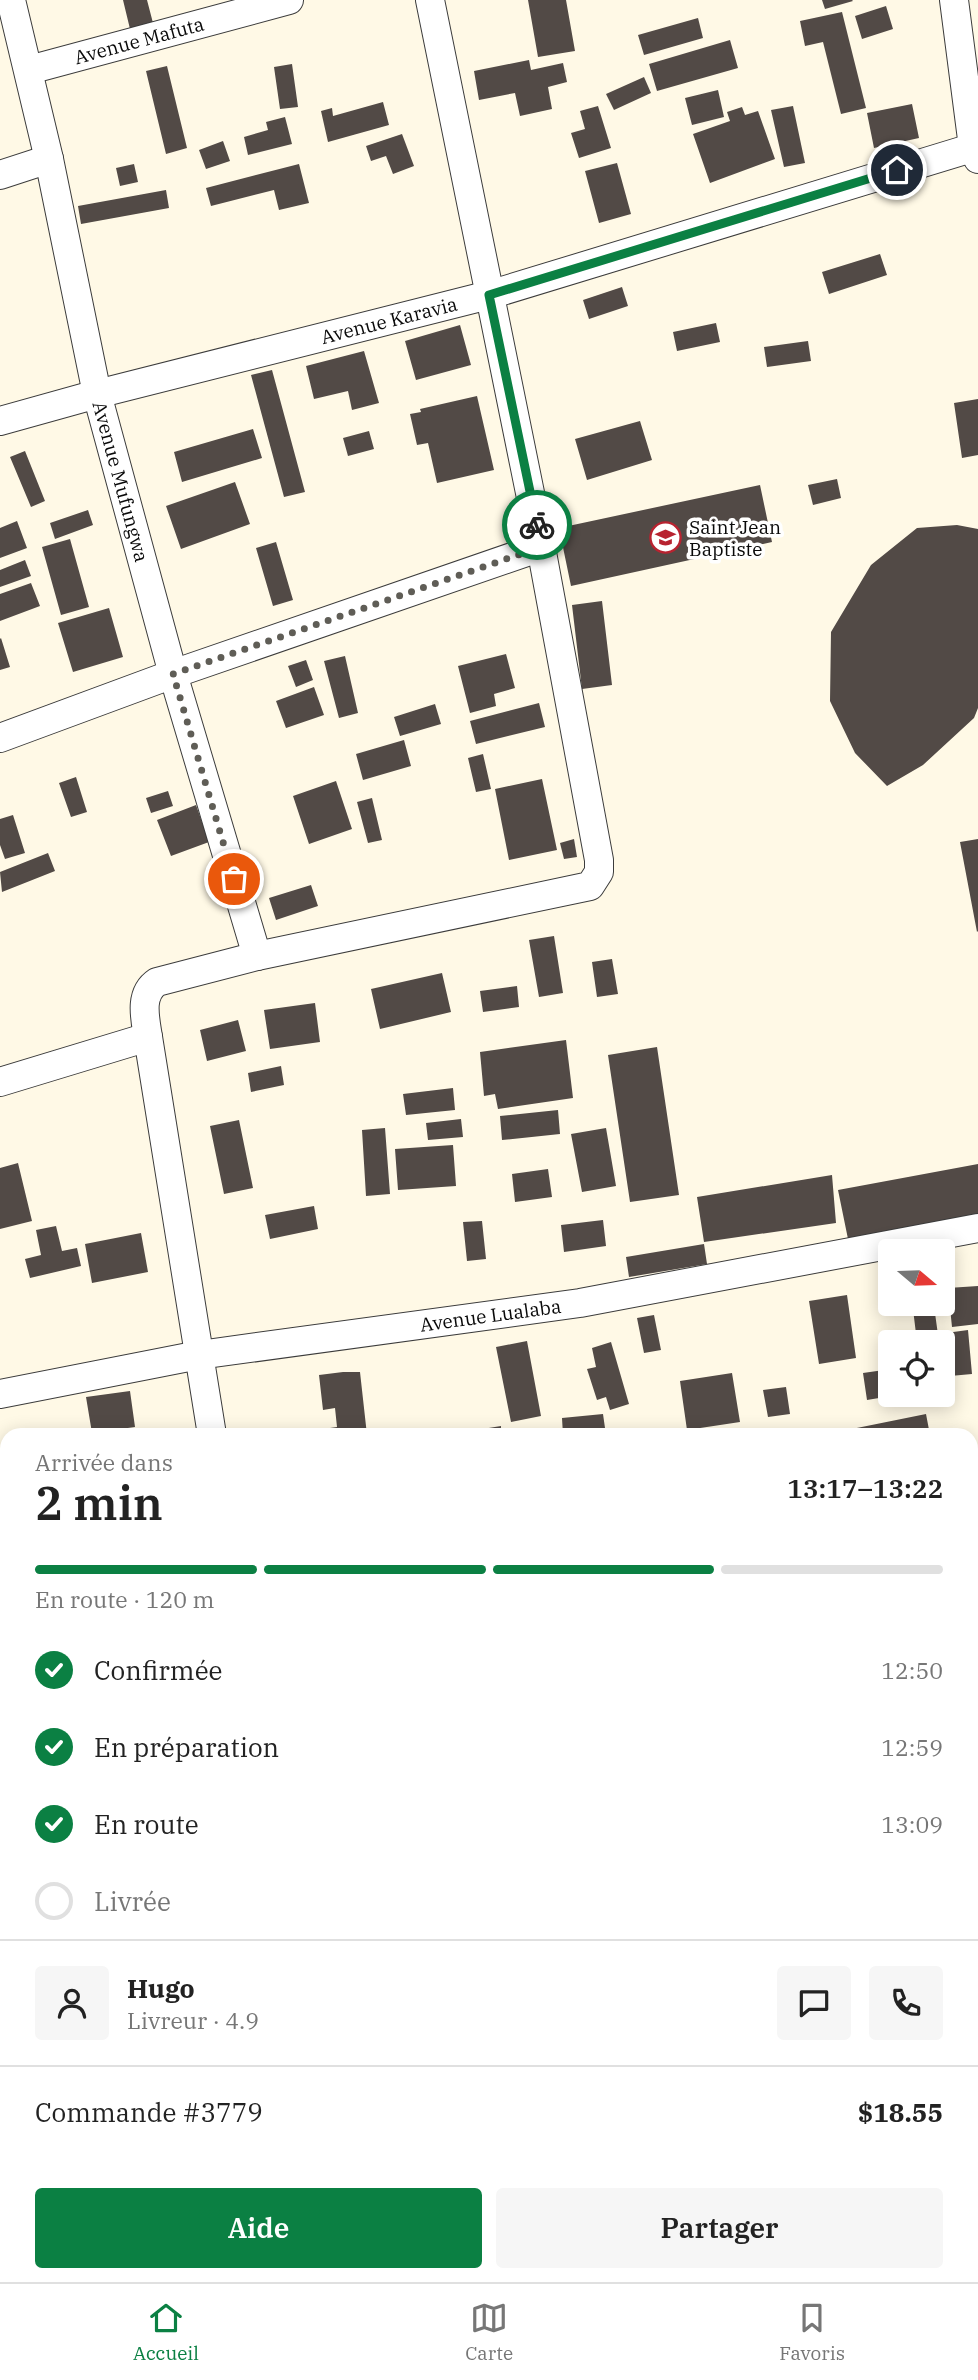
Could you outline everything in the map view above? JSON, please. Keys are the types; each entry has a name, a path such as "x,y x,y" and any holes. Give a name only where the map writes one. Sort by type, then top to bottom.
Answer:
{"street":[{"name":"Avenue Mufungwa","path":"10,0 49,159 97,394 173,674 257,956"},
{"name":"Avenue Mafuta","path":"29,70 289,0"},
{"path":"211,1428 148,1037 145,1006 150,987 157,982 257,956 590,886 599,872 599,860 541,547 430,0"},
{"path":"954,0 976,151"},
{"name":"Avenue Karavia","path":"0,421 489,295 976,151"},
{"path":"0,175 49,159"},
{"path":"0,738 173,674 541,547"},
{"path":"0,1082 148,1037"},
{"name":"Avenue Lualaba","path":"0,1394 199,1355 580,1303 978,1228"}],"building":[{"path":"123,0 147,0 153,23 130,29"},
{"path":"528,0 566,0 575,51 538,57"},
{"path":"822,0 852,0 853,1 825,9"},
{"path":"886,6 893,29 862,39 855,16"},
{"path":"842,12 866,108 841,114 823,42 805,46 800,21"},
{"path":"698,18 703,38 644,55 638,35"},
{"path":"730,40 738,68 657,91 649,64"},
{"path":"529,60 531,70 563,63 567,82 548,87 552,109 520,116 515,93 479,100 474,71"},
{"path":"292,64 298,107 280,109 274,67"},
{"path":"167,66 187,148 166,154 146,71"},
{"path":"644,77 651,93 614,110 606,94"},
{"path":"718,90 724,117 692,125 685,98"},
{"path":"383,102 389,125 328,142 321,111 332,108 333,116"},
{"path":"912,104 919,138 874,148 867,113"},
{"path":"598,106 611,148 579,158 571,133 585,129 580,111"},
{"path":"793,106 805,163 784,167 771,110"},
{"path":"742,107 745,115 758,111 775,159 710,183 693,134 730,121 727,112"},
{"path":"285,117 292,144 248,155 244,137 268,130 266,122"},
{"path":"402,134 414,166 393,174 386,156 371,161 366,146"},
{"path":"223,141 230,161 206,169 199,150"},
{"path":"617,163 631,214 599,223 585,171"},
{"path":"134,164 138,182 120,186 116,168"},
{"path":"299,164 309,203 279,210 274,190 211,206 206,188"},
{"path":"166,190 169,208 81,224 78,206"},
{"path":"880,254 887,275 829,294 822,272"},
{"path":"622,287 628,306 589,319 583,300"},
{"path":"716,323 720,342 677,351 673,332"},
{"path":"460,325 471,365 416,380 405,341"},
{"path":"808,341 811,361 767,367 764,347"},
{"path":"364,351 379,403 352,410 348,391 314,399 306,366"},
{"path":"272,370 305,492 284,497 251,375"},
{"path":"477,396 494,470 437,483 428,443 417,445 410,414 421,412 420,409"},
{"path":"978,399 978,455 962,458 954,403"},
{"path":"640,421 652,460 587,480 575,439"},
{"path":"253,429 262,458 182,482 174,452"},
{"path":"369,431 374,449 348,456 343,438"},
{"path":"25,451 45,501 31,507 10,457"},
{"path":"837,479 841,498 813,505 808,485"},
{"path":"235,482 250,524 181,549 166,506"},
{"path":"760,485 772,542 571,586 559,528"},
{"path":"88,510 93,525 55,539 50,523"},
{"path":"17,521 27,548 0,558 0,528"},
{"path":"957,525 978,529 978,708 974,718 923,765 887,786 855,753 830,701 831,632 871,565 917,528"},
{"path":"70,539 89,607 61,615 42,547"},
{"path":"276,542 293,600 273,606 256,548"},
{"path":"25,560 31,576 0,587 0,570"},
{"path":"31,583 40,606 0,621 0,594"},
{"path":"602,601 612,685 582,689 572,605"},
{"path":"109,608 123,657 73,672 58,623"},
{"path":"0,639 10,667 0,670"},
{"path":"506,654 515,688 494,694 496,706 470,713 458,666"},
{"path":"345,656 358,713 339,718 324,661"},
{"path":"306,660 313,680 296,687 288,666"},
{"path":"314,687 324,715 286,728 276,701"},
{"path":"539,703 545,727 476,744 470,721"},
{"path":"435,704 441,724 400,736 394,717"},
{"path":"404,740 411,766 363,780 356,754"},
{"path":"483,754 491,789 476,792 468,758"},
{"path":"76,777 87,812 71,817 59,783"},
{"path":"542,779 557,850 509,860 495,789"},
{"path":"336,781 352,829 309,844 293,796"},
{"path":"168,791 173,806 151,813 146,798"},
{"path":"372,798 382,840 368,843 357,802"},
{"path":"196,805 209,842 171,856 157,820"},
{"path":"13,815 25,853 5,859 0,845 0,819"},
{"path":"574,839 577,857 564,859 560,843"},
{"path":"978,839 978,931 977,932 960,842"},
{"path":"48,853 55,871 2,892 0,872"},
{"path":"311,885 318,906 276,920 269,898"},
{"path":"554,936 563,993 539,997 529,940"},
{"path":"612,959 618,994 597,997 592,962"},
{"path":"442,973 451,1012 380,1029 371,989"},
{"path":"517,986 519,1007 483,1012 480,991"},
{"path":"315,1003 320,1042 270,1049 264,1010"},
{"path":"238,1020 246,1051 207,1061 200,1030"},
{"path":"566,1040 573,1098 498,1109 495,1094 484,1096 480,1052"},
{"path":"657,1047 679,1195 630,1202 608,1055"},
{"path":"281,1066 284,1085 251,1092 248,1073"},
{"path":"453,1088 455,1110 406,1115 403,1094"},
{"path":"558,1110 560,1134 502,1140 500,1116"},
{"path":"461,1119 463,1137 428,1140 426,1123"},
{"path":"239,1120 253,1188 224,1194 210,1126"},
{"path":"385,1128 390,1194 366,1196 362,1130"},
{"path":"606,1128 616,1186 582,1192 571,1134"},
{"path":"453,1145 456,1186 398,1190 395,1149"},
{"path":"18,1163 32,1221 0,1229 0,1168"},
{"path":"978,1164 978,1215 848,1239 838,1190"},
{"path":"548,1169 552,1197 515,1202 512,1174"},
{"path":"832,1175 836,1223 704,1242 697,1197"},
{"path":"314,1206 318,1229 270,1239 265,1215"},
{"path":"603,1220 606,1246 564,1252 561,1225"},
{"path":"482,1221 486,1259 467,1261 463,1222"},
{"path":"56,1226 62,1251 77,1248 81,1266 30,1278 25,1259 41,1255 36,1230"},
{"path":"141,1233 148,1272 92,1283 85,1244"},
{"path":"704,1244 707,1264 629,1277 626,1257"},
{"path":"978,1286 978,1324 952,1327 951,1316 956,1316 956,1287"},
{"path":"847,1295 856,1358 819,1364 809,1301"},
{"path":"654,1315 661,1350 644,1353 637,1318"},
{"path":"914,1316 935,1316 937,1330 916,1330"},
{"path":"968,1330 972,1374 955,1376 955,1332"},
{"path":"527,1341 541,1416 511,1422 496,1347"},
{"path":"611,1342 629,1404 610,1410 606,1397 597,1400 587,1369 596,1367 592,1348"},
{"path":"878,1371 878,1398 867,1400 863,1373"},
{"path":"360,1372 366,1428 330,1428 337,1427 335,1408 323,1410 319,1375"},
{"path":"732,1373 740,1422 687,1428 680,1381"},
{"path":"786,1387 790,1414 768,1417 763,1390"},
{"path":"130,1391 135,1427 91,1428 86,1397"},
{"path":"603,1414 605,1428 563,1428 562,1418"},
{"path":"926,1414 929,1428 857,1428"}],"way so far":[{"path":"234,879 173,674 541,547 537,525"}],"place":[{"name":"Saint Jean Baptiste","path":"666,538"}],"route":[{"path":"537,525 489,295 897,170"}]}
